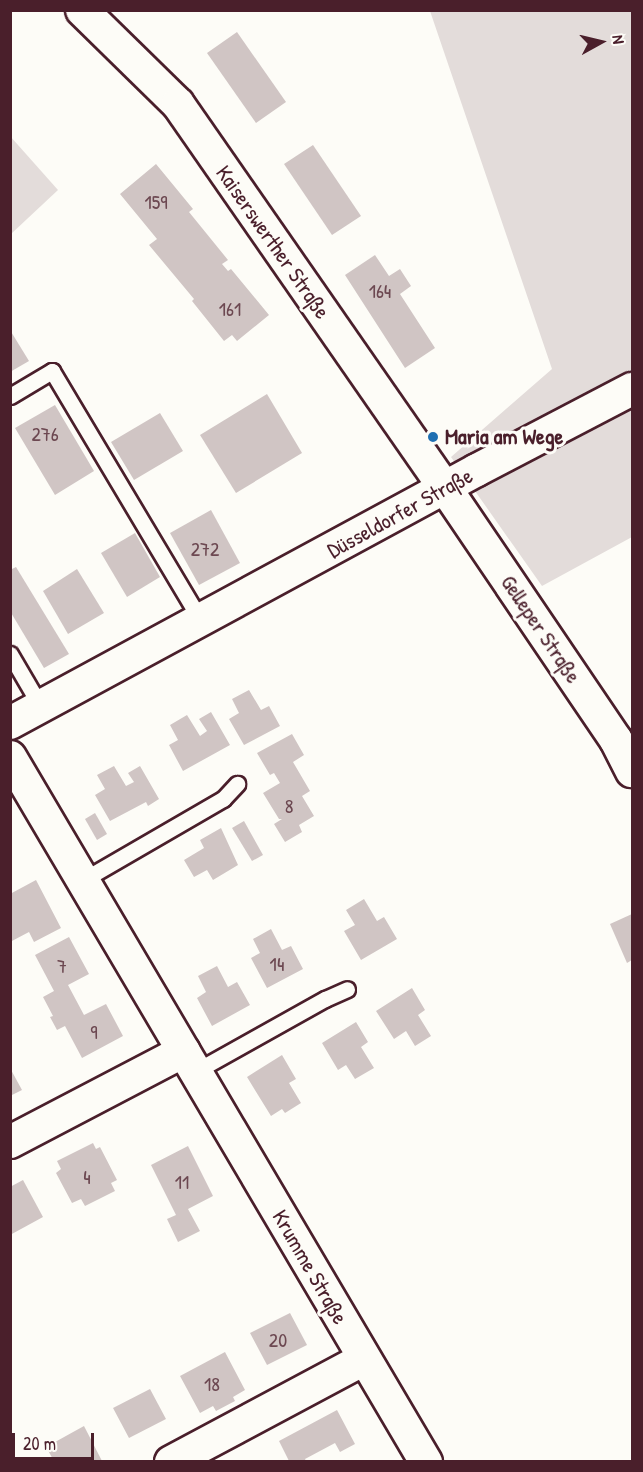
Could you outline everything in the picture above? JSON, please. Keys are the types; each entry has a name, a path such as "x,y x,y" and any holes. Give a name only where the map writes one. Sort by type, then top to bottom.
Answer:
{"street":[{"name":"Kaiserswerther Straße","path":"81,10 178,104 446,489"},
{"name":"Düsseldorfer Straße","path":"10,723 446,489 477,470 633,389"},
{"name":"Gelleper Straße","path":"446,489 616,740 633,771"},
{"name":"Krumme Straße","path":"10,758 426,1461"},
{"path":"10,1142 190,1061"},
{"path":"171,1461 364,1359"}],"lane":[{"path":"10,396 52,371 201,621"},
{"path":"10,654 41,707"},
{"path":"83,880 223,799 237,784"},
{"path":"190,1061 347,989"}],"shaded area":[{"path":"430,11 632,11 632,537 542,586 451,457 552,369"},
{"path":"10,136 58,190 11,234 10,234"}],"building":[{"path":"237,32 286,102 256,123 207,53"},
{"path":"313,145 361,216 332,235 284,164"},
{"path":"156,164 193,209 189,212 228,260 222,264 228,271 231,269 269,315 237,341 232,335 224,341 192,301 194,299 149,245 157,239 120,194"},
{"path":"375,255 389,276 400,269 411,286 400,294 435,348 405,368 345,275"},
{"path":"10,330 29,361 10,372"},
{"path":"267,394 302,453 236,493 200,435"},
{"path":"55,405 94,471 55,495 15,428"},
{"path":"160,413 183,451 134,480 111,442"},
{"path":"211,510 240,563 199,585 170,533"},
{"path":"135,533 160,577 127,597 101,553"},
{"path":"16,567 69,654 44,668 10,611 10,570"},
{"path":"77,569 104,613 68,634 43,591"},
{"path":"249,690 261,710 269,706 280,726 244,745 229,719 239,713 232,699"},
{"path":"211,712 230,745 183,771 169,745 178,740 170,725 187,715 200,736 207,731 199,719"},
{"path":"292,734 304,755 293,762 310,791 302,796 314,816 299,825 302,832 285,842 274,824 282,819 279,819 263,793 280,783 274,773 270,775 257,753"},
{"path":"114,766 126,786 134,782 128,773 140,766 159,799 148,806 146,802 110,821 95,795 105,789 97,775"},
{"path":"95,813 107,834 97,840 85,819"},
{"path":"244,821 263,855 252,861 232,828"},
{"path":"221,828 238,865 213,880 207,870 194,877 184,860 204,848 200,840"},
{"path":"36,880 61,928 34,942 29,932 10,942 10,894"},
{"path":"364,899 377,921 384,917 397,939 361,960 344,931 355,925 346,910"},
{"path":"632,914 632,960 627,963 610,924"},
{"path":"271,929 282,950 291,946 303,969 267,988 251,958 260,953 253,939"},
{"path":"69,937 89,974 68,985 84,1015 106,1004 123,1036 82,1058 65,1026 57,1030 50,1017 53,1016 43,997 54,991 35,955"},
{"path":"217,966 228,987 237,982 250,1005 212,1026 197,998 206,992 198,976"},
{"path":"412,988 425,1010 418,1015 431,1036 415,1046 406,1031 394,1039 376,1011"},
{"path":"356,1022 368,1042 361,1047 374,1068 355,1079 346,1065 338,1070 322,1043"},
{"path":"282,1055 296,1079 289,1083 301,1103 285,1113 282,1109 271,1116 247,1077"},
{"path":"10,1068 22,1090 10,1096"},
{"path":"93,1143 96,1149 100,1147 117,1180 111,1183 115,1191 85,1206 81,1199 72,1203 56,1173 61,1169 57,1161"},
{"path":"188,1146 213,1196 188,1209 200,1231 178,1242 167,1219 176,1215 151,1165"},
{"path":"23,1180 43,1217 10,1235 10,1187"},
{"path":"290,1313 307,1345 267,1365 250,1333"},
{"path":"225,1352 245,1390 233,1397 235,1401 216,1411 213,1406 200,1413 180,1376"},
{"path":"150,1389 166,1419 129,1438 113,1408"},
{"path":"337,1410 355,1444 340,1452 335,1443 305,1459 306,1461 289,1461 279,1441"},
{"path":"84,1426 102,1461 54,1461 46,1447"}],"place":[{"name":"Maria am Wege","path":"433,437"}]}
